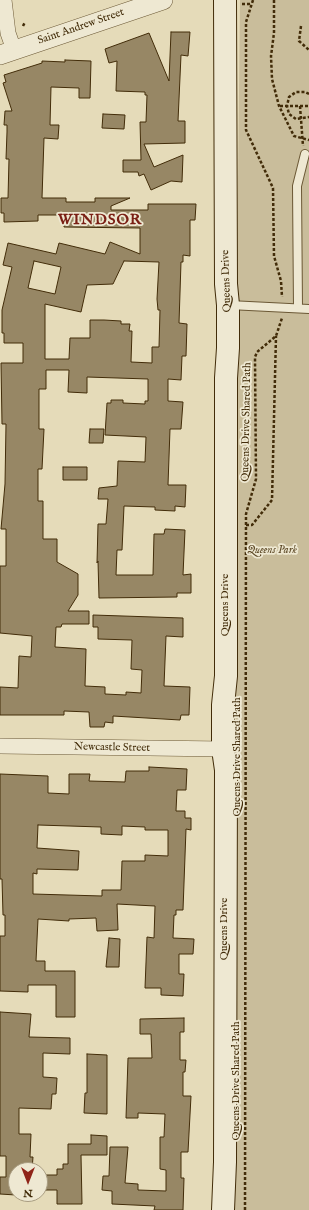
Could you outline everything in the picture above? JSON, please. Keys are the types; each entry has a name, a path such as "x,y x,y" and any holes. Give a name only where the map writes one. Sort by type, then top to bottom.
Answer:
{"main road":[{"name":"Queens Drive","path":"223,1210 225,1162 226,770 223,749 223,705 226,676 226,378 228,348 226,276 234,2"}],"street":[{"path":"4,0 7,28 7,53"},
{"name":"Saint Andrew Street","path":"7,53 163,0"},
{"name":"Newcastle Street","path":"0,746 223,749"}],"lane":[{"path":"298,308 297,186 305,154"},
{"path":"228,305 309,308"}],"path":[{"path":"253,0 246,22 246,130 273,188 274,256 281,281 282,298"},
{"path":"274,0 274,33 271,64 272,80 279,106 294,136 309,140"},
{"path":"234,2 252,4"},
{"path":"23,26 25,22"},
{"path":"301,26 299,41 309,50"},
{"path":"309,94 305,92 296,92 289,98 287,106 290,114 301,120 309,117"},
{"path":"279,106 309,106"},
{"path":"300,106 301,137 305,154"},
{"path":"246,525 252,525 272,500 276,336 282,315"},
{"name":"Queens Drive Shared Path","path":"245,1210 246,514 256,479 256,357 257,352 276,336"}],"green space":[{"name":"Queens Park","path":"240,0 309,0 309,1210 235,1210 236,369"}],"building":[{"path":"171,32 190,32 188,56 181,55 178,121 185,121 185,143 144,144 154,167 183,155 182,182 171,181 151,190 144,174 139,176 138,172 123,172 123,160 141,160 140,122 146,122 147,95 145,95 145,92 116,91 117,61 109,63 105,49 149,33 169,81"},
{"path":"65,60 91,61 90,98 79,98 79,88 51,87 50,125 59,125 58,139 44,138 42,198 66,198 66,202 95,202 95,198 130,198 111,206 111,210 148,210 148,204 196,204 195,220 190,220 190,256 183,255 183,262 181,262 179,323 187,324 186,356 182,356 181,380 168,379 168,401 183,402 181,429 170,429 168,485 186,485 185,507 175,506 175,511 155,510 155,507 124,506 122,550 117,550 116,575 153,575 154,534 164,534 165,529 185,530 183,575 191,574 191,593 177,593 177,597 99,598 98,561 97,563 98,524 106,524 108,499 98,499 99,488 117,486 118,461 145,462 146,437 105,435 107,403 111,403 111,400 123,400 123,403 145,404 145,401 148,401 148,379 87,377 87,393 68,392 69,370 46,370 46,389 39,389 39,429 44,429 42,469 38,469 38,501 43,501 43,539 57,539 57,562 78,574 78,595 68,611 89,611 89,624 62,624 61,627 56,627 55,647 86,649 85,686 105,687 105,694 126,695 126,692 141,693 142,670 131,669 132,640 98,639 98,627 93,627 93,615 183,618 183,637 166,636 164,686 190,687 189,715 181,715 180,720 113,716 113,723 105,722 104,727 90,727 89,712 64,711 64,715 0,715 0,687 18,688 19,656 31,657 32,636 0,633 0,566 6,566 6,529 1,529 5,484 6,424 2,424 1,363 23,363 23,343 4,343 4,333 2,333 2,310 12,267 3,265 8,243 56,254 59,243 105,254 110,242 140,254 140,228 64,227 64,215 38,215 38,221 4,222 4,213 1,213 1,198 8,198 9,159 6,159 7,125 4,125 5,111 12,111 3,83 6,82 4,75 42,63 42,61 65,62","holes":["34,261 61,267 55,294 28,288","124,261 159,262 157,299 158,310 160,310 159,347 152,347 152,363 131,362 132,331 129,331 130,324 121,324 121,321 104,320 90,320 90,338 70,338 69,359 45,359 45,304 81,312 87,285 113,284"]},
{"path":"103,114 125,115 124,129 102,128"},
{"path":"90,429 104,429 103,443 89,443"},
{"path":"63,467 87,467 87,480 63,480"},
{"path":"149,767 187,769 186,790 177,790 176,811 185,811 185,818 191,818 191,830 186,829 183,910 176,910 176,915 174,915 173,938 194,939 193,954 179,954 179,974 184,974 183,996 161,995 161,988 145,988 147,937 154,938 155,906 117,904 118,930 97,931 96,918 69,919 69,921 38,919 36,961 45,961 45,971 75,971 75,1017 56,1017 56,985 28,985 28,992 0,991 0,936 5,936 5,915 3,915 2,879 0,879 0,774 48,776 48,793 69,794 69,774 90,774 89,781 125,782 126,771 149,771","holes":["38,825 101,827 101,834 122,835 122,826 145,827 145,830 168,830 168,856 145,855 145,861 122,861 121,890 102,890 102,896 33,894 33,873 37,874 37,869 78,870 79,851 37,848"]},
{"path":"109,938 120,939 119,967 106,967"},
{"path":"0,1012 31,1014 29,1037 70,1038 70,1054 43,1053 43,1077 57,1078 56,1094 52,1094 51,1109 19,1108 19,1134 31,1134 30,1157 33,1157 33,1162 8,1162 8,1194 0,1194 0,1177 6,1177 6,1156 0,1156"},
{"path":"184,1018 184,1032 180,1032 180,1060 186,1060 185,1072 183,1072 183,1096 191,1096 188,1152 181,1152 181,1178 184,1178 183,1210 154,1210 155,1206 112,1204 112,1191 102,1190 103,1176 109,1176 110,1147 128,1147 125,1183 138,1184 138,1190 166,1191 166,1170 160,1169 160,1137 164,1137 165,1114 138,1113 138,1118 126,1118 128,1058 152,1058 151,1034 140,1034 140,1019"},
{"path":"87,1054 107,1055 107,1114 84,1113 85,1093 87,1093"},
{"path":"91,1135 107,1136 107,1155 81,1155 82,1204 57,1204 57,1190 48,1190 48,1175 57,1175 57,1169 63,1169 63,1164 68,1164 68,1144 91,1144"}],"district":[{"name":"WINDSOR","path":"100,221"}]}
